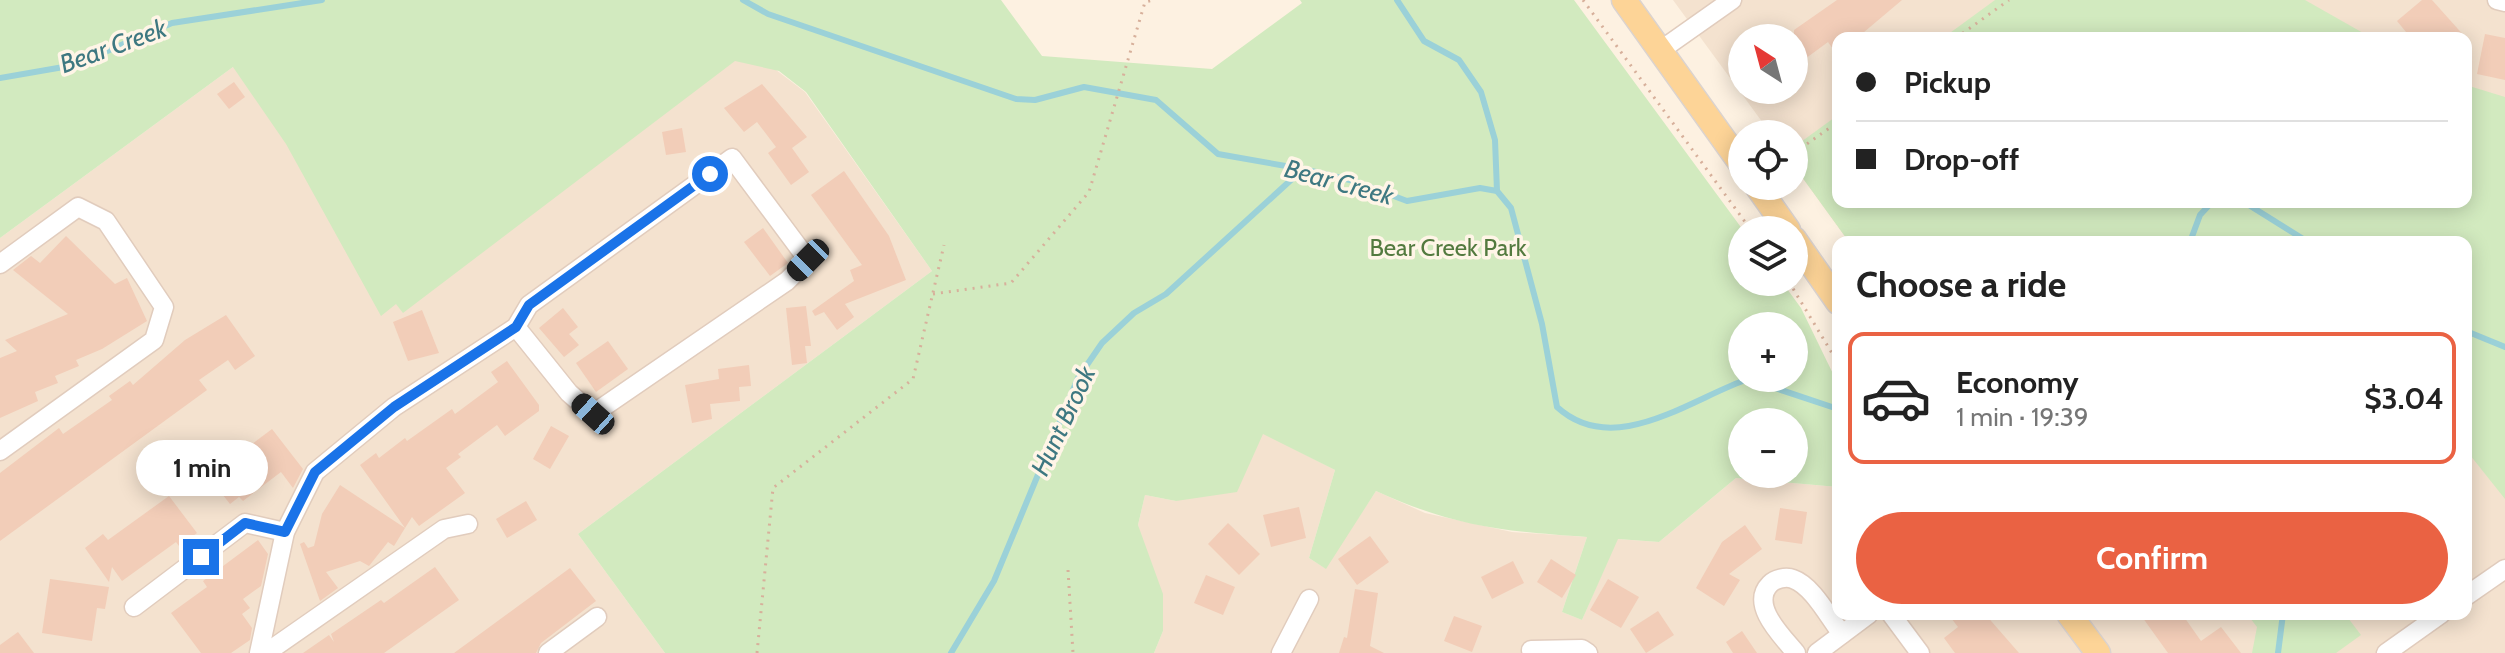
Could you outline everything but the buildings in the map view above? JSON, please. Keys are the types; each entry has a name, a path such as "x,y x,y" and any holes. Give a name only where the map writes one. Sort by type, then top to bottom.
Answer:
{"main road":[{"path":"1624,0 1728,145"},
{"path":"1808,259 1832,293"},
{"path":"2073,620 2098,653"}],"street":[{"path":"1661,50 1732,0"},
{"path":"2497,0 2505,2"},
{"path":"259,653 285,532 315,472 394,407 516,327 529,305 732,158 808,260 787,281 593,414 569,393 516,327"},
{"path":"0,264 78,207 106,221 164,307 154,340 0,451"},
{"path":"134,607 245,523 285,532"},
{"path":"266,653 444,529 468,524"},
{"path":"2472,592 2505,569"},
{"path":"1796,653 1766,613 1763,597 1769,584 1780,578 1792,578 1805,586 1842,634"},
{"path":"1281,653 1309,599"},
{"path":"548,653 597,617"},
{"path":"1817,653 1861,620"},
{"path":"1895,620 1920,653"},
{"path":"2386,653 2433,620"},
{"path":"1531,650 1582,649 1588,653"}],"path":[{"path":"933,294 1011,283 1089,192 1145,1 1153,0"},
{"path":"1583,0 1741,216"},
{"path":"1964,32 2009,0"},
{"path":"1808,143 1832,126"},
{"path":"757,653 773,488 913,379 944,245"},
{"path":"1797,296 1832,353"},
{"path":"1068,570 1073,653"}],"shaded area":[{"path":"1673,0 2505,0 2505,653 1154,653 1163,631 1138,525 1145,495 1176,501 1263,433 1335,470 1309,558 1325,568 1376,491 1425,513 1512,532 1587,537 1562,612 1582,620 1617,539 1659,542 1728,485 1728,488 1808,488 1808,484 1832,486 1832,620 2472,620 2472,236 1845,236 1808,185 1808,120 1761,120 1749,104 1808,104 1808,24 1728,24 1728,75"},
{"path":"750,50 805,92 932,271 578,534 665,653 0,653 0,238 233,67"}],"green space":[{"name":"Bear Creek Park","path":"0,0 1001,0 1042,56 1212,69 1302,3 1300,0 1574,0 1733,216 1728,216 1728,296 1792,296 1801,308 1803,312 1728,312 1728,392 1808,392 1808,322 1832,372 1832,486 1808,484 1808,408 1728,408 1728,485 1659,542 1618,539 1582,620 1562,612 1587,537 1529,532 1455,520 1376,491 1326,569 1309,558 1335,470 1263,434 1237,492 1176,501 1145,495 1138,525 1163,594 1163,631 1154,653 665,653 578,534 932,271 806,92 779,71 735,61 403,313 396,304 381,316 286,144 233,67 0,238"},
{"path":"1995,0 2305,0 2361,32 1951,32"},
{"path":"2472,87 2505,97 2505,499 2472,458 2472,236 1845,236 1808,185 1808,137 1832,119 1832,208 2472,208"},
{"path":"2252,620 2350,620 2361,635 2336,653 2252,653 2257,627"}],"waterway":[{"name":"Bear Creek","path":"0,78 75,65 172,23 322,0"},
{"name":"Bear Creek","path":"743,0 768,14 1016,99 1035,100 1084,87 1156,100 1218,154 1354,181 1407,201 1480,188 1497,191 1511,208 1542,324 1557,407 1579,422 1603,427 1627,426 1652,420 1748,379 1832,407"},
{"path":"1397,0 1424,41 1459,60 1481,92 1495,140 1497,191"},
{"name":"Hunt Brook","path":"951,653 994,581 1078,378 1102,343 1134,313 1166,294 1303,169"},
{"name":"Bear Creek","path":"2192,236 2200,215 2206,208"},
{"name":"Bear Creek","path":"2254,208 2298,236"},
{"name":"Bear Creek","path":"2472,333 2505,347"},
{"path":"2278,653 2282,620"}],"route":[{"path":"201,557 245,523 285,532 315,472 394,407 516,327 529,305 710,174"}]}
